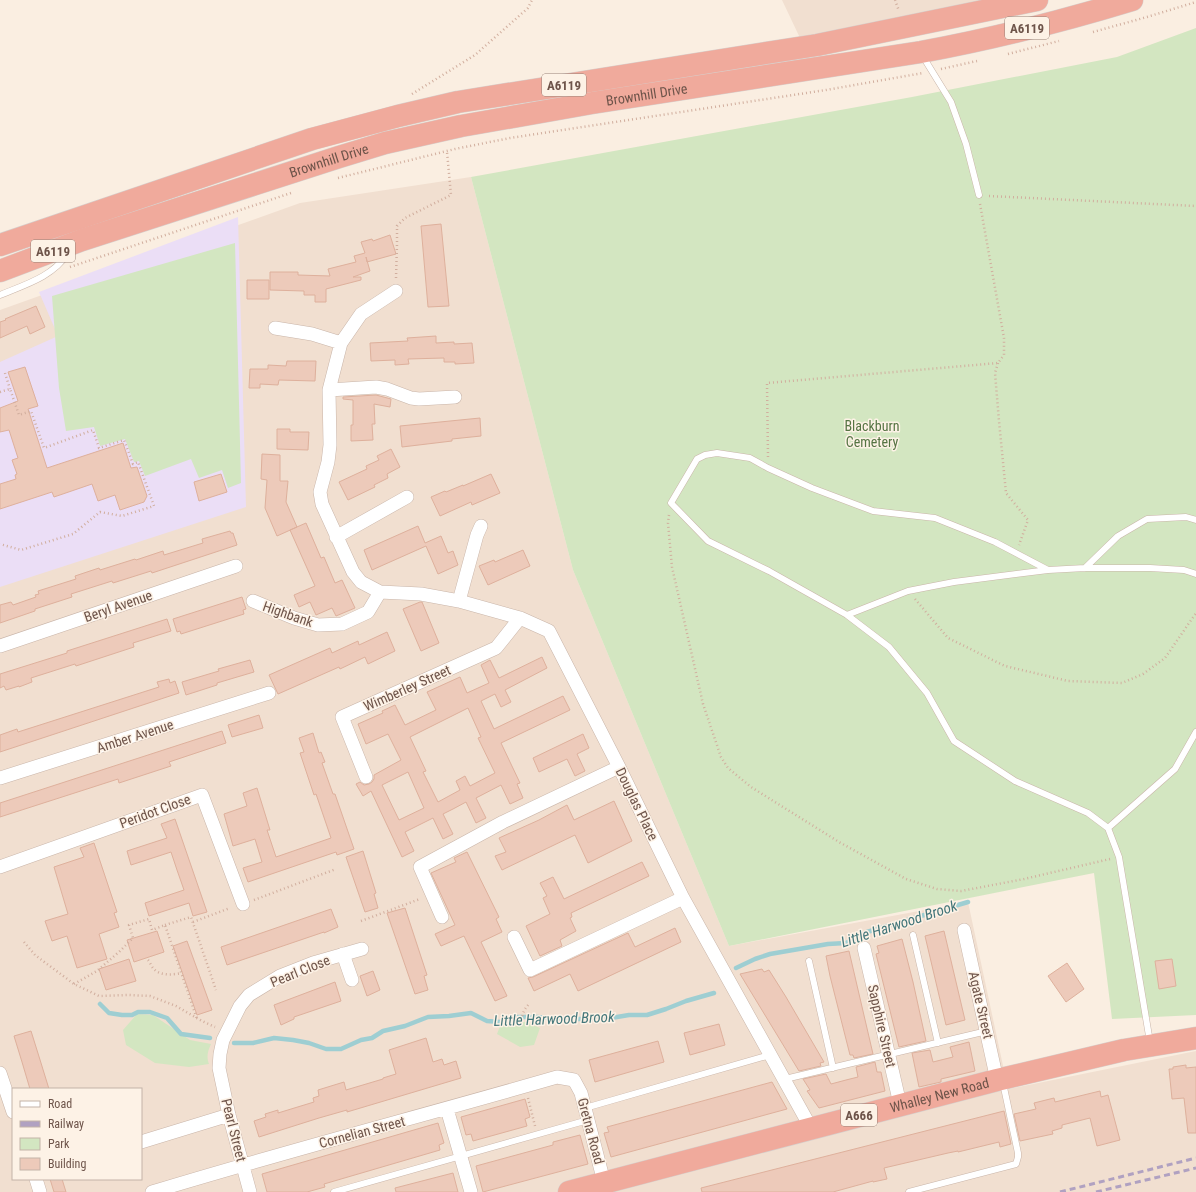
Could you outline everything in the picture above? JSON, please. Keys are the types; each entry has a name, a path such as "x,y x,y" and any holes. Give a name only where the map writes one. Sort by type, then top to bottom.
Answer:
{"highway":[{"name":"Brownhill Drive","path":"0,245 312,139 398,116 458,102 817,45 1037,0"},
{"name":"Brownhill Drive","path":"0,271 74,243 385,143 453,128 592,104 953,46 1088,14 1132,0"},
{"name":"Whalley New Road","path":"569,1192 1000,1079 1124,1050 1196,1038"}],"street":[{"path":"380,592 361,582 353,572 322,504 320,492 328,462 330,444 329,390 342,343 361,314 396,291"},
{"path":"275,328 312,334 342,343"},
{"path":"329,390 376,387 388,389 411,398 455,397"},
{"path":"336,536 407,497"},
{"path":"459,601 477,535 481,526"},
{"name":"Beryl Avenue","path":"0,646 236,566"},
{"name":"Douglas Place","path":"380,592 421,594 459,601 520,618 549,631 619,767 683,898 811,1128"},
{"name":"Highbank","path":"253,602 294,618 318,625 342,624 368,612 380,592"},
{"name":"Wimberley Street","path":"366,777 342,717 496,648 520,618"},
{"name":"Amber Avenue","path":"0,778 269,693"},
{"path":"442,917 420,867 503,822 619,767"},
{"name":"Peridot Close","path":"0,867 202,795 243,904"},
{"path":"514,937 530,970 683,898"},
{"name":"Agate Street","path":"964,930 986,1031 1000,1079"},
{"name":"Sapphire Street","path":"864,948 900,1104"},
{"name":"Pearl Close","path":"219,1068 223,1040 240,1006 249,995 280,976 313,963 362,949"},
{"path":"343,954 352,980"},
{"name":"Pearl Street","path":"219,1068 229,1115 250,1192"},
{"path":"0,1073 12,1109"},
{"name":"Cornelian Street","path":"152,1192 242,1164 447,1109 557,1077 574,1080"},
{"name":"Gretna Road","path":"574,1080 581,1093 604,1182"},
{"path":"447,1109 471,1192"},
{"path":"142,1142 229,1115"},
{"path":"36,1180 40,1192"}],"lane":[{"path":"921,52 951,102 966,144 979,195"},
{"path":"0,295 46,275 67,255 74,243"},
{"path":"1048,570 995,542 935,518 873,511 812,488 750,458 717,453 705,455 697,459 671,503 708,541 769,571 848,615 889,647 927,693 954,741 1015,781 1088,813 1108,828 1119,857 1151,1046"},
{"path":"1085,568 1118,536 1147,519 1186,517 1196,520"},
{"path":"848,615 908,591 954,582 1048,570 1085,568 1150,568 1184,570 1196,574"},
{"path":"1108,828 1175,769 1196,732"},
{"path":"914,935 938,1043"},
{"path":"809,961 833,1068"},
{"path":"785,1079 986,1031"},
{"path":"334,1192 538,1134 587,1114 770,1055"},
{"path":"909,1192 1016,1164 1018,1153 1000,1079"}],"path":[{"path":"398,116 406,97 475,56 528,8 532,0"},
{"path":"1087,34 1196,2"},
{"path":"1005,55 1064,40"},
{"path":"338,178 510,138 826,90 932,71 983,60"},
{"path":"396,291 396,226 405,218 452,195 447,152"},
{"path":"46,275 294,192"},
{"path":"1015,553 1028,520 1006,493 995,373 998,364 1004,355 1004,338 979,195 1196,206"},
{"path":"768,468 767,383 998,364"},
{"path":"0,544 21,550 73,534 100,512 122,516 154,506 138,462 133,464 124,440 99,448 93,430 44,448 31,412 19,415 5,373"},
{"path":"0,392 10,389"},
{"path":"671,503 668,523 672,567 703,704 721,757 728,768 751,787 839,842 906,879 937,889 961,891 1024,879 1119,857"},
{"path":"908,591 948,638 1005,666 1068,681 1122,683 1143,674 1165,658 1196,613"},
{"path":"193,922 336,870"},
{"path":"361,921 424,898"},
{"path":"74,984 97,971 133,938 129,925 149,919 152,930 190,917 216,990"},
{"path":"165,925 197,1019"},
{"path":"24,942 35,955 74,984 99,996 150,996 176,1006 197,1019 227,1031"},
{"path":"148,960 153,969 160,973 181,973"},
{"path":"522,1022 522,1014 530,1003"},
{"path":"524,1087 538,1134"}],"shaded area":[{"path":"782,0 986,0 800,38"},
{"path":"471,177 573,570 729,946 968,902 1008,1089 1196,1051 1196,1192 0,1192 0,310 300,203"},
{"path":"238,217 246,507 0,587 0,362 58,336 39,292"}],"green space":[{"name":"Blackburn Cemetery","path":"1196,28 1196,1015 1112,1019 1094,873 729,946 573,570 471,177 912,97 1117,57"},
{"path":"235,243 241,483 228,488 222,470 199,478 191,459 145,476 139,461 134,462 125,439 100,446 94,427 66,431 59,388 52,296"},
{"path":"137,1014 153,1015 190,1040 211,1044 208,1054 209,1064 189,1067 155,1063 126,1045 123,1030"},
{"path":"514,1021 526,1022 540,1028 534,1045 520,1047 497,1034 500,1026"}],"building":[{"path":"441,224 449,306 428,307 421,226"},
{"path":"390,235 396,254 367,262 370,271 353,277 361,277 361,280 326,289 326,302 315,302 315,295 304,295 304,291 270,290 270,272 298,272 298,275 330,276 328,269 356,262 354,256 365,253 361,242 372,239 373,241"},
{"path":"247,280 269,280 269,299 247,299"},
{"path":"36,306 45,327 30,334 27,326 0,338 0,322"},
{"path":"436,336 436,343 472,343 474,363 455,364 455,362 444,362 444,358 408,359 409,364 395,365 395,360 371,361 370,343 408,341 407,338"},
{"path":"287,361 316,361 315,381 279,380 278,385 260,384 260,388 249,388 250,369 268,369 268,365 286,366"},
{"path":"25,367 38,406 28,409 47,468 123,443 131,468 137,467 147,496 144,502 120,510 115,495 98,501 92,484 54,497 52,492 0,509 0,484 16,479 15,475 17,474 12,460 18,458 9,430 0,432 0,408 18,401 8,372"},
{"path":"376,395 391,399 390,407 374,404 375,424 372,424 373,440 351,441 351,425 353,425 353,400 343,399 343,397"},
{"path":"480,418 481,436 402,447 400,426"},
{"path":"277,429 290,429 290,432 309,432 308,450 277,449"},
{"path":"391,449 400,467 387,474 388,478 374,485 375,487 348,500 339,482 367,469 366,466 379,460 377,456"},
{"path":"262,454 280,455 280,481 288,481 286,502 297,527 277,536 265,508 267,480 261,479"},
{"path":"221,474 227,492 199,501 194,482"},
{"path":"491,474 500,493 472,505 471,502 440,516 431,497"},
{"path":"306,523 321,558 324,557 335,583 342,580 355,608 336,616 332,608 316,615 310,602 299,607 294,595 315,586 290,530"},
{"path":"418,526 425,543 441,536 448,553 453,551 458,565 438,574 426,546 372,570 364,550"},
{"path":"230,531 233,533 237,545 152,573 151,571 113,583 112,581 71,594 72,597 35,609 35,611 0,623 0,605 11,602 13,605 36,597 35,595 39,594 38,591 76,579 75,576 99,568 100,570 163,551 164,555 203,543 202,539"},
{"path":"523,550 530,566 488,585 479,566 494,560 495,562"},
{"path":"242,597 246,609 243,610 244,614 181,634 180,631 177,632 173,619"},
{"path":"422,602 439,643 421,651 403,609"},
{"path":"167,619 171,631 133,643 134,647 76,666 75,664 31,678 32,682 19,687 6,690 4,686 0,688 0,674"},
{"path":"387,632 395,651 368,664 365,657 340,669 339,667 278,694 269,675 330,648 332,653 358,641 359,645"},
{"path":"542,657 547,668 505,690 511,702 501,707 495,694 481,701 494,729 563,696 570,710 501,743 520,783 517,784 523,798 510,804 501,785 476,798 486,818 476,823 466,802 443,814 453,834 443,839 433,818 405,832 414,851 402,857 371,791 363,796 356,784 360,782 364,785 369,784 374,779 374,775 401,760 388,734 366,744 358,724 383,713 382,711 395,705 405,725 436,710 427,692 460,677 467,693 489,683 481,665 490,660 499,678","holes":["468,708 481,737 478,738 495,773 470,786 465,776 456,781 460,790 438,802 423,772 426,771 410,737","408,772 424,808 399,820 382,785"]},
{"path":"250,660 254,672 217,683 217,685 186,695 182,682 219,671 218,669"},
{"path":"169,679 170,683 175,681 179,693 0,752 0,735 17,729 18,732 159,687 157,682"},
{"path":"259,715 263,728 232,737 228,725"},
{"path":"222,731 226,743 169,762 171,766 119,783 118,779 0,817 0,803"},
{"path":"313,733 319,753 321,752 325,762 322,763 333,794 335,794 354,849 337,855 336,852 248,882 243,868 262,862 255,839 233,846 224,814 247,806 243,793 257,788 270,830 267,830 276,857 331,838 316,794 314,795 300,753 304,752 299,738"},
{"path":"583,734 589,748 577,754 585,771 575,776 567,759 539,772 533,758"},
{"path":"614,801 632,841 588,863 575,835 502,870 495,856 506,852 499,838 539,820 567,805 574,820"},
{"path":"175,819 207,912 193,916 189,903 149,916 145,903 184,890 171,852 131,865 127,851 167,838 161,824"},
{"path":"94,843 117,912 114,913 119,927 99,934 107,959 77,968 67,936 52,941 45,921 68,914 54,867 84,857 80,848"},
{"path":"363,851 376,893 374,894 378,908 365,912 346,857"},
{"path":"467,852 499,917 496,919 502,932 481,942 507,996 495,1001 464,936 441,946 435,934 455,925 431,873 456,862 454,858"},
{"path":"642,862 649,876 571,913 572,917 570,918 576,931 560,940 562,946 540,956 526,926 550,914 543,898 547,896 540,883 553,877 564,899"},
{"path":"405,908 427,975 424,976 428,990 415,994 387,913"},
{"path":"331,909 338,927 227,965 221,947"},
{"path":"675,928 681,942 578,991 570,974 534,991 528,978 628,933 635,947"},
{"path":"157,931 164,952 134,962 127,940"},
{"path":"944,931 965,1020 946,1025 925,936"},
{"path":"902,939 926,1041 899,1047 876,954 879,953 877,946"},
{"path":"187,941 212,1010 197,1015 173,946"},
{"path":"849,951 873,1054 854,1058 853,1055 850,1055 826,956"},
{"path":"129,959 136,981 106,990 99,969"},
{"path":"1172,959 1176,986 1159,989 1155,961"},
{"path":"1067,963 1084,989 1066,1002 1048,976"},
{"path":"762,969 764,972 769,970 786,997 824,1062 820,1063 821,1066 799,1071 740,974"},
{"path":"373,971 380,990 367,996 360,976"},
{"path":"335,982 341,1001 294,1017 294,1019 281,1025 274,1005"},
{"path":"719,1024 725,1045 690,1055 684,1033"},
{"path":"31,1031 49,1088 30,1088 14,1036"},
{"path":"426,1038 433,1062 442,1059 444,1065 456,1061 461,1078 347,1112 347,1110 319,1118 259,1137 254,1121 266,1117 265,1114 278,1110 278,1113 314,1102 313,1098 319,1096 318,1090 344,1082 346,1090 396,1074 389,1050"},
{"path":"658,1041 664,1062 595,1082 589,1060"},
{"path":"969,1042 975,1071 941,1079 941,1082 919,1087 912,1053 930,1050 933,1062 953,1057 950,1047"},
{"path":"875,1062 877,1072 881,1072 885,1091 819,1108 807,1091 810,1090 803,1079 826,1074 831,1084 858,1077 856,1067"},
{"path":"1186,1065 1186,1068 1196,1067 1196,1133 1188,1133 1184,1098 1172,1099 1169,1069"},
{"path":"772,1082 787,1109 611,1157 604,1133 609,1132 607,1127"},
{"path":"1100,1091 1101,1097 1108,1095 1120,1140 1097,1146 1090,1118 1062,1125 1062,1128 1052,1131 1053,1134 1020,1141 1014,1114 1036,1109 1034,1103 1054,1098 1055,1102"},
{"path":"525,1099 530,1117 525,1119 527,1126 473,1141 471,1134 466,1135 461,1117"},
{"path":"1004,1111 1011,1144 1000,1147 999,1142 884,1168 887,1179 873,1181 833,1192 702,1192 701,1188"},
{"path":"438,1123 444,1143 439,1145 440,1150 324,1184 325,1187 307,1192 267,1192 262,1174"},
{"path":"580,1135 588,1164 483,1192 476,1166 553,1145 553,1142"},
{"path":"453,1173 458,1192 396,1192 395,1188"},
{"path":"50,1180 62,1180 66,1192 54,1192"}],"waterway":[{"name":"Little Harwood Brook","path":"736,968 770,954 828,944 846,943 867,932 968,902"},
{"name":"Little Harwood Brook","path":"234,1043 253,1043 274,1038 309,1043 326,1049 341,1049 361,1040 372,1038 383,1031 405,1026 428,1017 471,1013 487,1021 500,1022 516,1017 605,1019 629,1015 647,1015 714,993"},
{"name":"Little Harwood Brook","path":"100,1004 109,1013 132,1015 138,1012 150,1012 167,1018 181,1034 210,1038"}],"railway":[{"path":"1060,1192 1196,1158"},
{"path":"1096,1192 1196,1168"}]}
